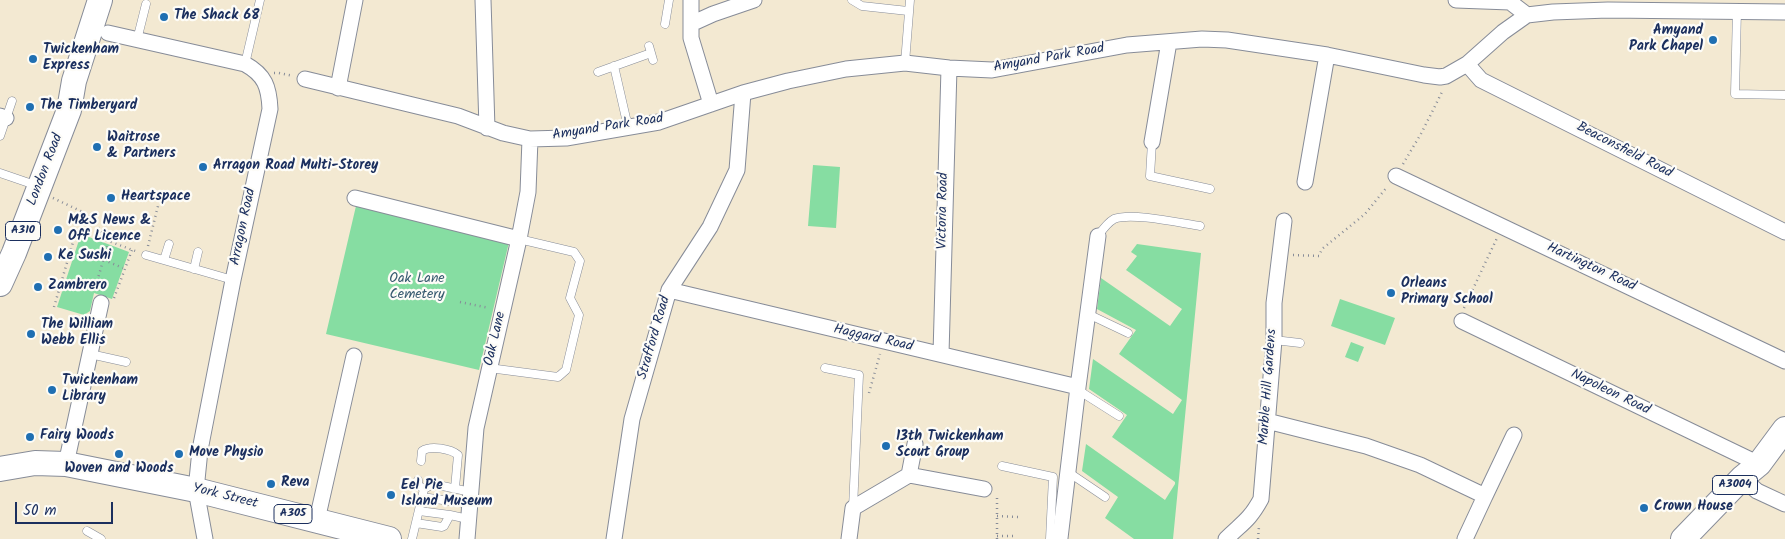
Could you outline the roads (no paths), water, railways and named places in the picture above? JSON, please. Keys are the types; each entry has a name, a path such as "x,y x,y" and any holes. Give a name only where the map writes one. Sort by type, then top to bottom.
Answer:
{"main road":[{"name":"London Road","path":"100,0 100,31"},
{"name":"London Road","path":"0,284 43,190 69,110 86,80 100,31 117,0"},
{"name":"A3004","path":"1683,539 1750,471 1785,429"},
{"name":"York Street","path":"0,469 35,463 66,464 196,490 389,539"}],"street":[{"path":"338,88 355,0"},
{"path":"483,0 487,128"},
{"path":"691,0 691,38 711,104"},
{"path":"691,24 713,14 754,0"},
{"path":"1456,0 1510,2 1527,15"},
{"path":"1466,64 1503,32 1527,15 1582,10 1737,10 1785,12"},
{"path":"100,31 246,64"},
{"name":"Amyand Park Road","path":"305,79 458,116 487,128 530,139 566,138 659,122 788,80 846,69 905,63 992,70 1127,45 1202,39 1227,40 1328,54 1424,75 1446,76 1466,64"},
{"path":"1152,142 1170,42"},
{"path":"1305,182 1328,54"},
{"name":"Arragon Road","path":"205,539 196,490 200,450 233,280 270,109 269,93 263,80 254,69 246,64"},
{"name":"Beaconsfield Road","path":"1466,64 1481,80 1785,232"},
{"name":"Victoria Road","path":"941,354 949,68"},
{"name":"Strafford Road","path":"614,539 632,419 669,290 710,227 737,170 744,93"},
{"name":"Oak Lane","path":"467,539 476,428 528,192 530,139"},
{"name":"Hartington Road","path":"1396,176 1785,361"},
{"path":"356,198 519,239"},
{"name":"Marble Hill Gardens","path":"1226,539 1244,524 1261,499 1274,340 1274,303 1284,221"},
{"path":"1055,538 1068,472 1098,236"},
{"name":"Haggard Road","path":"669,290 883,342 941,354 1078,389"},
{"path":"66,464 101,303"},
{"name":"Napoleon Road","path":"1462,321 1750,471 1757,491 1785,504"},
{"path":"318,520 354,356"},
{"path":"1267,421 1375,449 1420,465 1485,496"},
{"path":"1465,539 1514,435"},
{"path":"909,474 915,444"},
{"path":"849,539 853,508 909,474 984,489"}],"lane":[{"path":"246,64 260,0"},
{"path":"665,24 669,0"},
{"path":"852,0 862,6 908,10"},
{"path":"905,63 910,0"},
{"path":"137,40 146,4"},
{"path":"1737,10 1735,94 1785,95"},
{"path":"598,72 651,53"},
{"path":"614,66 628,127"},
{"path":"0,136 3,117 12,101"},
{"path":"1152,142 1146,175 1210,189"},
{"path":"0,173 43,190"},
{"path":"1098,236 1105,226 1115,219 1130,216 1200,226"},
{"path":"489,368 558,377 566,370 579,315 570,298 580,261 574,252 519,239"},
{"path":"164,260 169,244"},
{"path":"194,268 198,252"},
{"path":"146,255 233,280"},
{"path":"1088,314 1128,333"},
{"path":"1274,340 1300,343"},
{"path":"90,354 126,362"},
{"path":"825,368 859,375 853,508"},
{"path":"1078,389 1119,416"},
{"path":"421,461 422,451 426,449 431,448 455,452 458,455 455,488"},
{"path":"1002,466 1053,477 1055,538"},
{"path":"1068,472 1105,497"},
{"path":"418,480 418,485 423,493 470,505"},
{"path":"412,539 423,493 433,484 455,488 460,491 470,505"},
{"path":"416,523 444,526 447,518 470,505"},
{"path":"419,510 450,516"},
{"path":"87,531 101,539"}],"place":[{"name":"The Shack 68","path":"164,17"},
{"name":"Amyand Park Chapel","path":"1713,40"},
{"name":"Twickenham Express","path":"33,59"},
{"name":"The Timberyard","path":"30,107"},
{"name":"Waitrose & Partners","path":"97,147"},
{"name":"Arragon Road Multi-Storey","path":"203,167"},
{"name":"Heartspace","path":"111,198"},
{"name":"M&S News & Off Licence","path":"58,230"},
{"name":"Ke Sushi","path":"48,257"},
{"name":"Zambrero","path":"38,287"},
{"name":"Orleans Primary School","path":"1391,293"},
{"name":"The William Webb Ellis","path":"31,334"},
{"name":"Twickenham Library","path":"52,390"},
{"name":"Fairy Woods","path":"30,437"},
{"name":"13th Twickenham Scout Group","path":"886,446"},
{"name":"Woven and Woods","path":"119,454"},
{"name":"Move Physio","path":"179,454"},
{"name":"Reva","path":"271,484"},
{"name":"Eel Pie Island Museum","path":"391,495"},
{"name":"Crown House","path":"1644,508"}],"park label":[{"name":"Oak Lane Cemetery","path":"417,288"}]}
